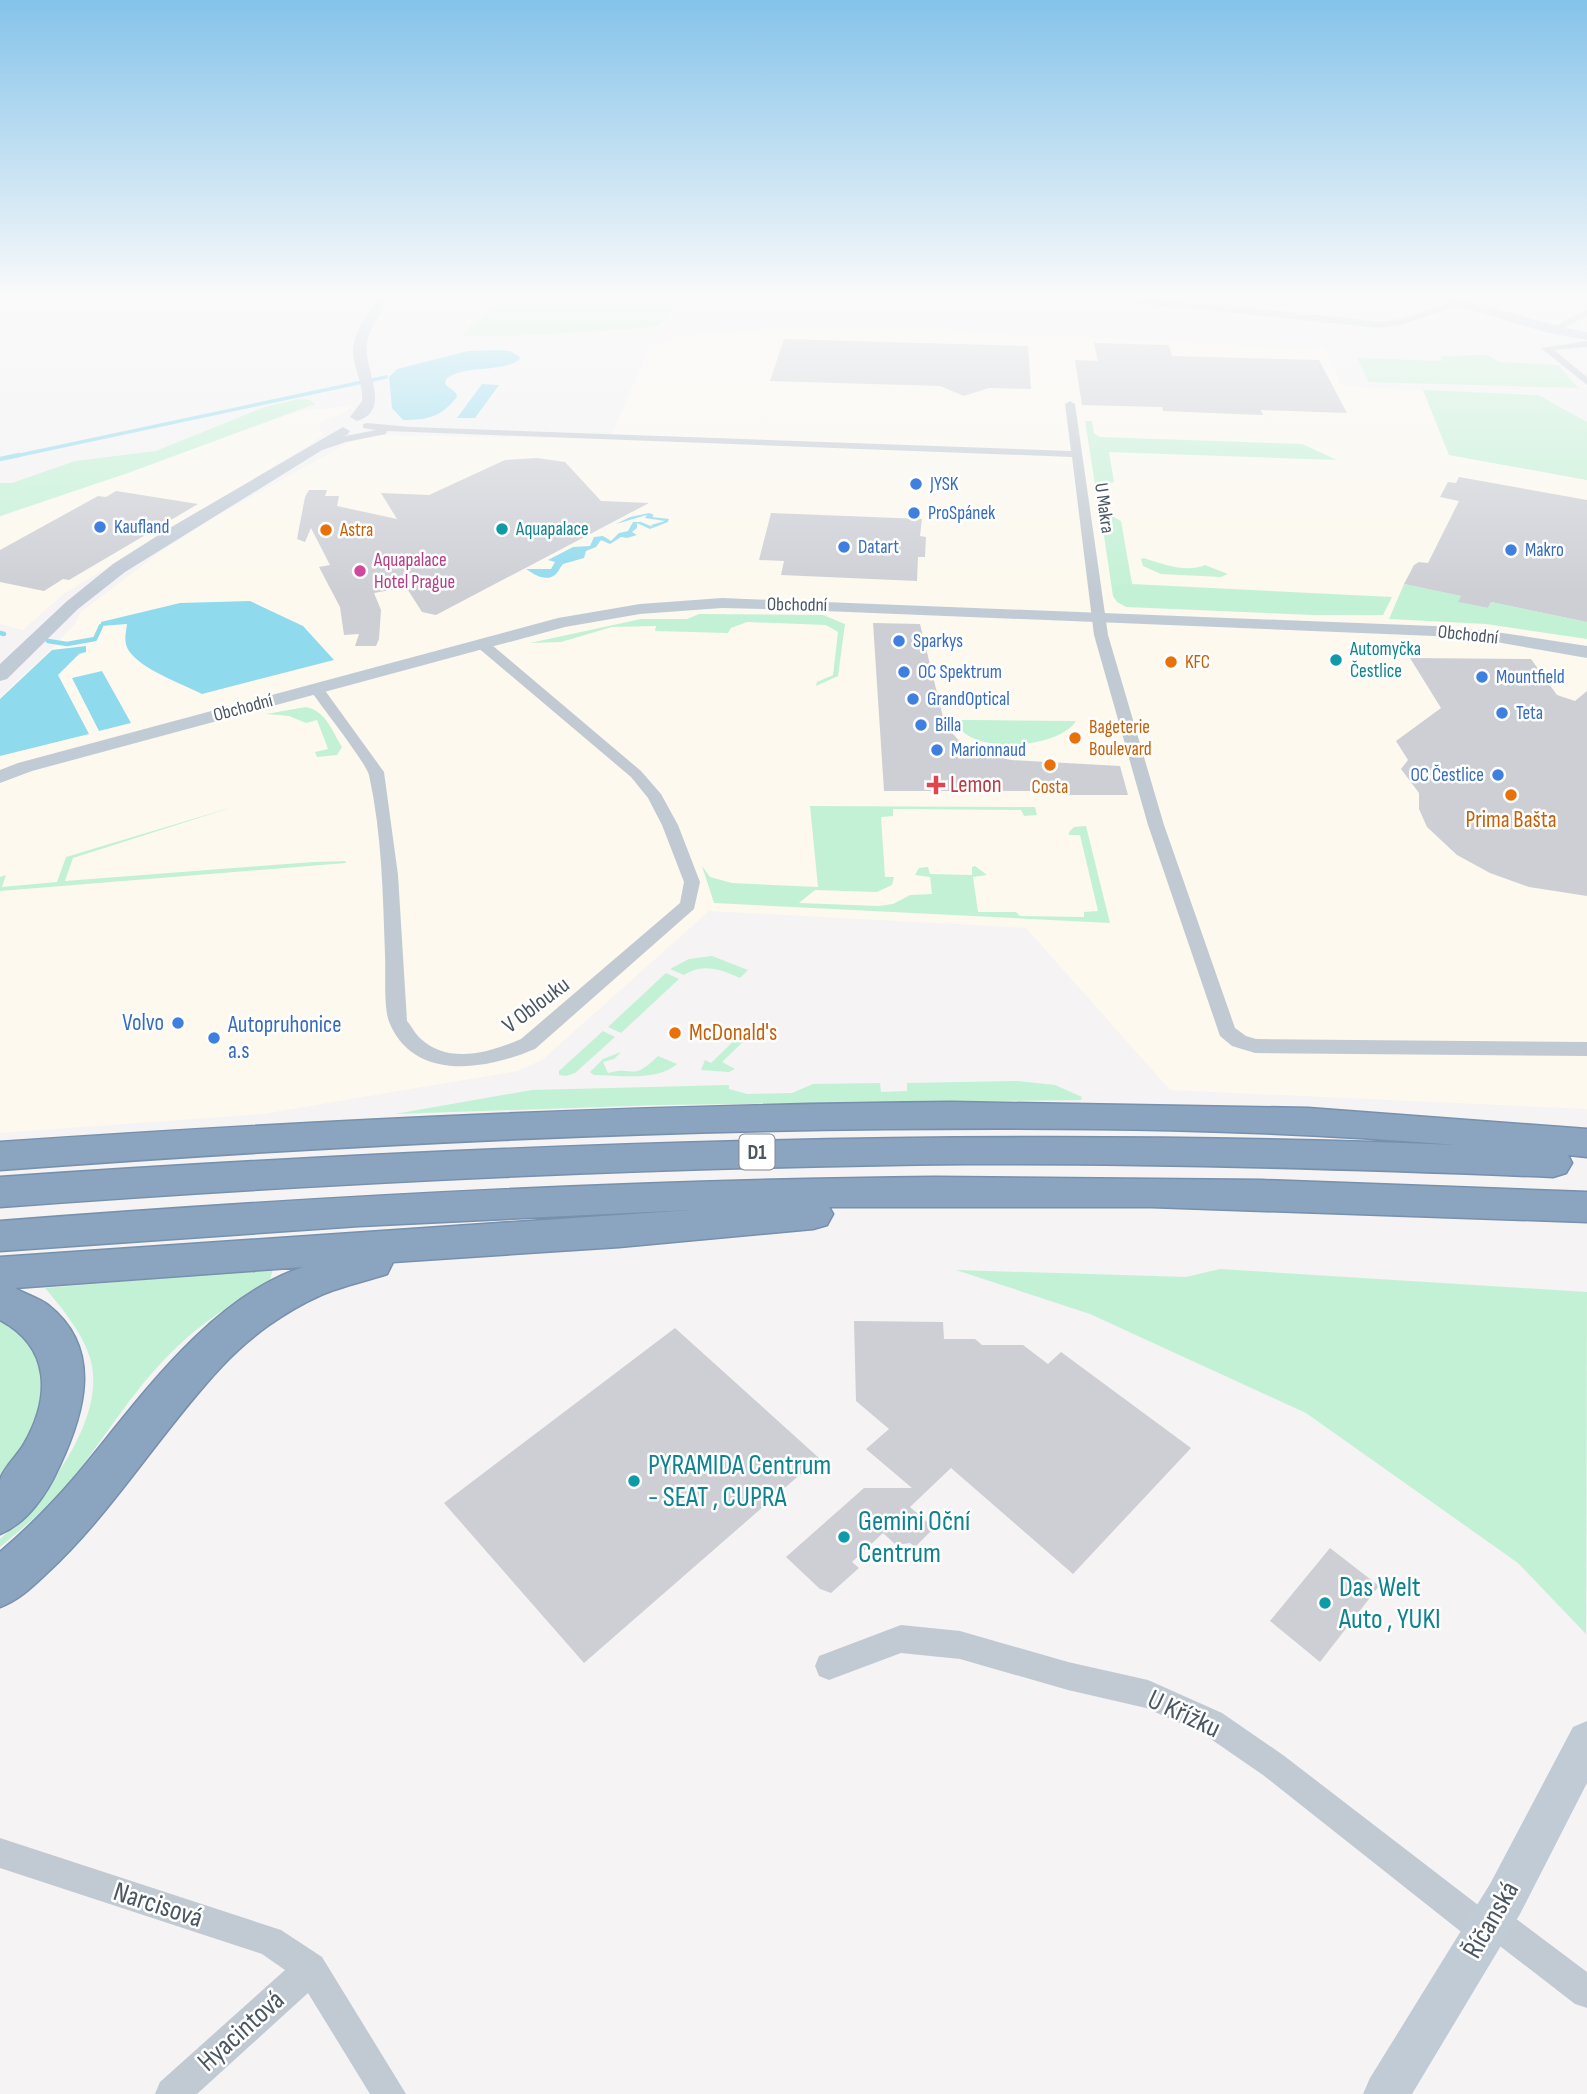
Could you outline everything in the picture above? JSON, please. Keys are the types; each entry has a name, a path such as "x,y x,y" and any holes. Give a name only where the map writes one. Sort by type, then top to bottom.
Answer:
{"highway":[{"path":"0,1156 153,1145 618,1122 913,1116 1270,1120 1587,1143"},
{"name":"D1","path":"0,1192 230,1174 721,1153 996,1149 1161,1151 1587,1164"},
{"path":"0,1273 700,1226 1007,1192"},
{"name":"D1","path":"0,1236 213,1219 437,1206 717,1195 1007,1192 1324,1197 1587,1207"},
{"path":"0,1584 37,1553 86,1501 197,1360 247,1317 287,1292 356,1266 482,1242"},
{"path":"0,1300 26,1312 46,1331 59,1352 64,1378 61,1409 50,1444 31,1477 0,1512"}],"street":[{"path":"362,421 369,404 368,397"},
{"name":"U Makra","path":"1070,404 1101,635 1156,825 1188,912 1223,1024 1233,1037 1255,1046 1587,1049"},
{"path":"0,675 68,608 118,569 196,518 362,421 411,430"},
{"path":"312,451 356,436 411,430 1077,454"},
{"name":"Obchodní","path":"0,771 25,767 481,643 612,613 722,603 1434,631 1496,637 1587,652"},
{"name":"V Oblouku","path":"316,688 376,772 390,875 398,1022 414,1044 440,1057 469,1060 500,1056 541,1036 688,905 692,882 670,825 655,797 636,774 481,643"},
{"name":"Obchodní","path":"0,777 25,767"},
{"name":"U Křížku","path":"829,1666 901,1639 960,1646 1068,1676 1148,1694 1212,1723 1489,1925 1587,1992"},
{"name":"Říčanská","path":"1386,2094 1489,1925 1587,1741"},
{"name":"Narcisová","path":"0,1853 270,1941 311,1968"},
{"path":"311,1968 389,2094"},
{"name":"Hyacintová","path":"172,2094 311,1968"}],"shaded area":[{"path":"628,397 1426,397 1449,455 1587,480 1587,1109 1170,1090 1026,928 709,911 542,1060 518,1071 263,1114 0,1133 0,697 74,625 81,612 160,552 218,515 348,443 371,435 610,439"},
{"path":"353,406 341,415 322,421 319,427 323,434 309,445 62,595 23,630 0,624 0,517 299,411"}],"green space":[{"path":"1426,397 1541,397 1587,422 1587,480 1449,455"},
{"path":"298,399 310,400 315,404 128,473 0,516 0,483 12,483 75,461 156,451 262,408"},
{"path":"1085,421 1092,421 1094,433 1100,437 1302,444 1337,460 1109,452 1114,482 1098,485 1095,484"},
{"path":"1101,516 1112,516 1121,521 1132,584 1392,597 1383,615 1313,615 1126,607 1113,596"},
{"path":"1141,559 1182,568 1205,565 1228,574 1221,577 1161,574 1143,566"},
{"path":"1404,584 1461,596 1459,602 1488,608 1491,602 1587,622 1587,639 1486,624 1389,619"},
{"path":"699,614 823,615 845,624 838,676 816,686 817,682 833,675 838,632 826,625 747,622 731,628 728,633 655,631 656,626 612,627 561,642 530,643 641,619 687,619"},
{"path":"306,707 319,713 328,722 342,747 337,755 317,757 315,752 328,749 317,720 306,723 289,716 266,714"},
{"path":"960,720 1076,721 1054,737 1038,742 1003,745 972,738 961,730"},
{"path":"236,806 73,858 65,881 313,862 346,863 0,891 0,877 6,875 2,887 57,882 66,857"},
{"path":"810,806 1035,807 1037,815 1024,816 1021,810 893,809 893,816 881,817 885,877 894,877 892,885 877,892 815,890 799,903 879,906 893,904 910,895 932,894 930,877 915,875 919,868 928,867 930,874 972,875 972,867 975,866 987,875 973,877 978,912 1084,917 1084,912 1098,911 1080,835 1069,835 1069,832 1074,827 1086,826 1110,923 714,903 702,866 710,877 732,883 818,887"},
{"path":"712,956 748,970 740,978 705,968 684,975 670,969 689,959"},
{"path":"666,973 679,979 621,1033 608,1027"},
{"path":"603,1031 615,1037 575,1073 559,1075 559,1071"},
{"path":"741,1034 748,1037 722,1062 735,1069 729,1072 701,1070 705,1060 711,1063"},
{"path":"621,1052 614,1059 603,1062 608,1073 637,1071 658,1056 677,1064 668,1070 648,1075 594,1075 590,1072 603,1059"},
{"path":"1017,1081 1055,1085 1082,1097 1081,1100 658,1105 395,1114 532,1090 729,1085 729,1089 747,1094 792,1093 813,1084 880,1083 881,1092 907,1091 907,1083"},
{"path":"273,1269 270,1280 211,1319 163,1361 66,1487 0,1547 0,1539 35,1503 69,1456 82,1430 90,1404 93,1379 89,1355 76,1328 45,1288"},
{"path":"1220,1269 1587,1292 1586,1634 1518,1563 1306,1413 1090,1314 956,1270 1186,1277"},
{"path":"0,1313 33,1336 48,1400 0,1497"}],"water":[{"path":"391,397 457,397 439,413 427,418 403,420 392,408"},
{"path":"473,397 490,397 475,418 457,418"},
{"path":"649,513 654,515 652,517 669,519 668,522 650,529 637,523 637,528 632,532 637,535 621,537 610,544 601,540 596,547 586,551 584,558 563,564 552,577 540,577 526,569 551,569 555,562 548,560 573,547 590,546 594,537 603,536 611,541 619,533 628,531 633,522 641,522 653,527 651,525 665,521 645,518 647,515 616,524 630,517"},
{"path":"250,601 303,626 334,660 202,694 152,670 135,658 126,645 127,624 101,626 101,622 180,603"},
{"path":"86,646 86,652 79,654 58,675 89,734 0,756 0,699 52,650"},
{"path":"102,671 131,723 99,731 72,678"}],"building":[{"path":"1081,397 1338,397 1347,413 1261,410 1263,415 1163,411 1162,407 1082,405"},
{"name":"Aquapalace","path":"537,458 565,462 601,501 649,503 436,615 422,612 406,587 374,593 381,610 376,646 355,646 359,634 344,635 340,607 319,567 330,565 311,528 305,542 297,539 305,497 309,490 327,490 325,496 339,496 337,506 397,519 381,493 429,495 505,460"},
{"name":"Makro","path":"1459,477 1587,500 1587,622 1491,602 1488,608 1458,602 1461,596 1404,584 1414,565 1419,562 1428,563 1459,501 1440,497 1448,482 1456,483"},
{"name":"Kaufland","path":"116,491 198,504 69,580 63,579 44,591 0,582 0,550 98,496 106,497"},
{"name":"Datart","path":"771,513 922,519 920,536 926,537 925,557 918,557 917,581 781,575 784,561 759,560"},
{"name":"OC Spektrum","path":"873,623 920,624 945,725 961,743 985,754 1011,760 1120,766 1128,795 1066,795 1065,791 884,791"},
{"name":"OC Čestlice","path":"1410,658 1531,659 1557,695 1575,701 1587,691 1587,896 1529,887 1490,873 1457,855 1427,827 1419,809 1419,793 1401,769 1408,760 1396,741 1441,708"},
{"path":"854,1321 943,1322 944,1339 975,1339 982,1345 1023,1345 1048,1364 1061,1352 1191,1448 1073,1574 951,1468 910,1507 934,1528 915,1547 910,1543 896,1545 883,1533 852,1562 859,1568 831,1593 820,1589 786,1557 864,1488 912,1488 866,1449 889,1429 856,1401"},
{"name":"PYRAMIDA Centrum - SEAT , CUPRA","path":"675,1328 819,1458 584,1663 444,1503"},
{"name":"Das Welt Auto , YUKI","path":"1330,1548 1379,1586 1320,1662 1270,1621"}],"waterway":[{"path":"11,457 294,397"},
{"path":"0,459 19,455"},
{"path":"48,641 67,644 95,639 101,626"},
{"path":"0,633 4,634"}],"place":[{"name":"JYSK","path":"916,484"},
{"name":"ProSpánek","path":"914,513"},
{"name":"Kaufland","path":"100,527"},
{"name":"Aquapalace","path":"502,529"},
{"name":"Astra","path":"326,530"},
{"name":"Datart","path":"844,547"},
{"name":"Makro","path":"1511,550"},
{"name":"Aquapalace Hotel Prague","path":"360,571"},
{"name":"Sparkys","path":"899,641"},
{"name":"Automyčka Čestlice","path":"1336,660"},
{"name":"KFC","path":"1171,662"},
{"name":"OC Spektrum","path":"904,672"},
{"name":"Mountfield","path":"1482,677"},
{"name":"GrandOptical","path":"913,699"},
{"name":"Teta","path":"1502,713"},
{"name":"Billa","path":"921,725"},
{"name":"Bageterie Boulevard","path":"1075,738"},
{"name":"Marionnaud","path":"937,750"},
{"name":"Costa","path":"1050,765"},
{"name":"OC Čestlice","path":"1498,775"},
{"name":"Lemon","path":"936,785"},
{"name":"Prima Bašta","path":"1511,795"},
{"name":"Volvo","path":"178,1023"},
{"name":"McDonald's","path":"675,1033"},
{"name":"Autopruhonice a.s","path":"214,1038"},
{"name":"PYRAMIDA Centrum - SEAT , CUPRA","path":"634,1481"},
{"name":"Gemini Oční Centrum","path":"844,1537"},
{"name":"Das Welt Auto , YUKI","path":"1325,1603"}]}
